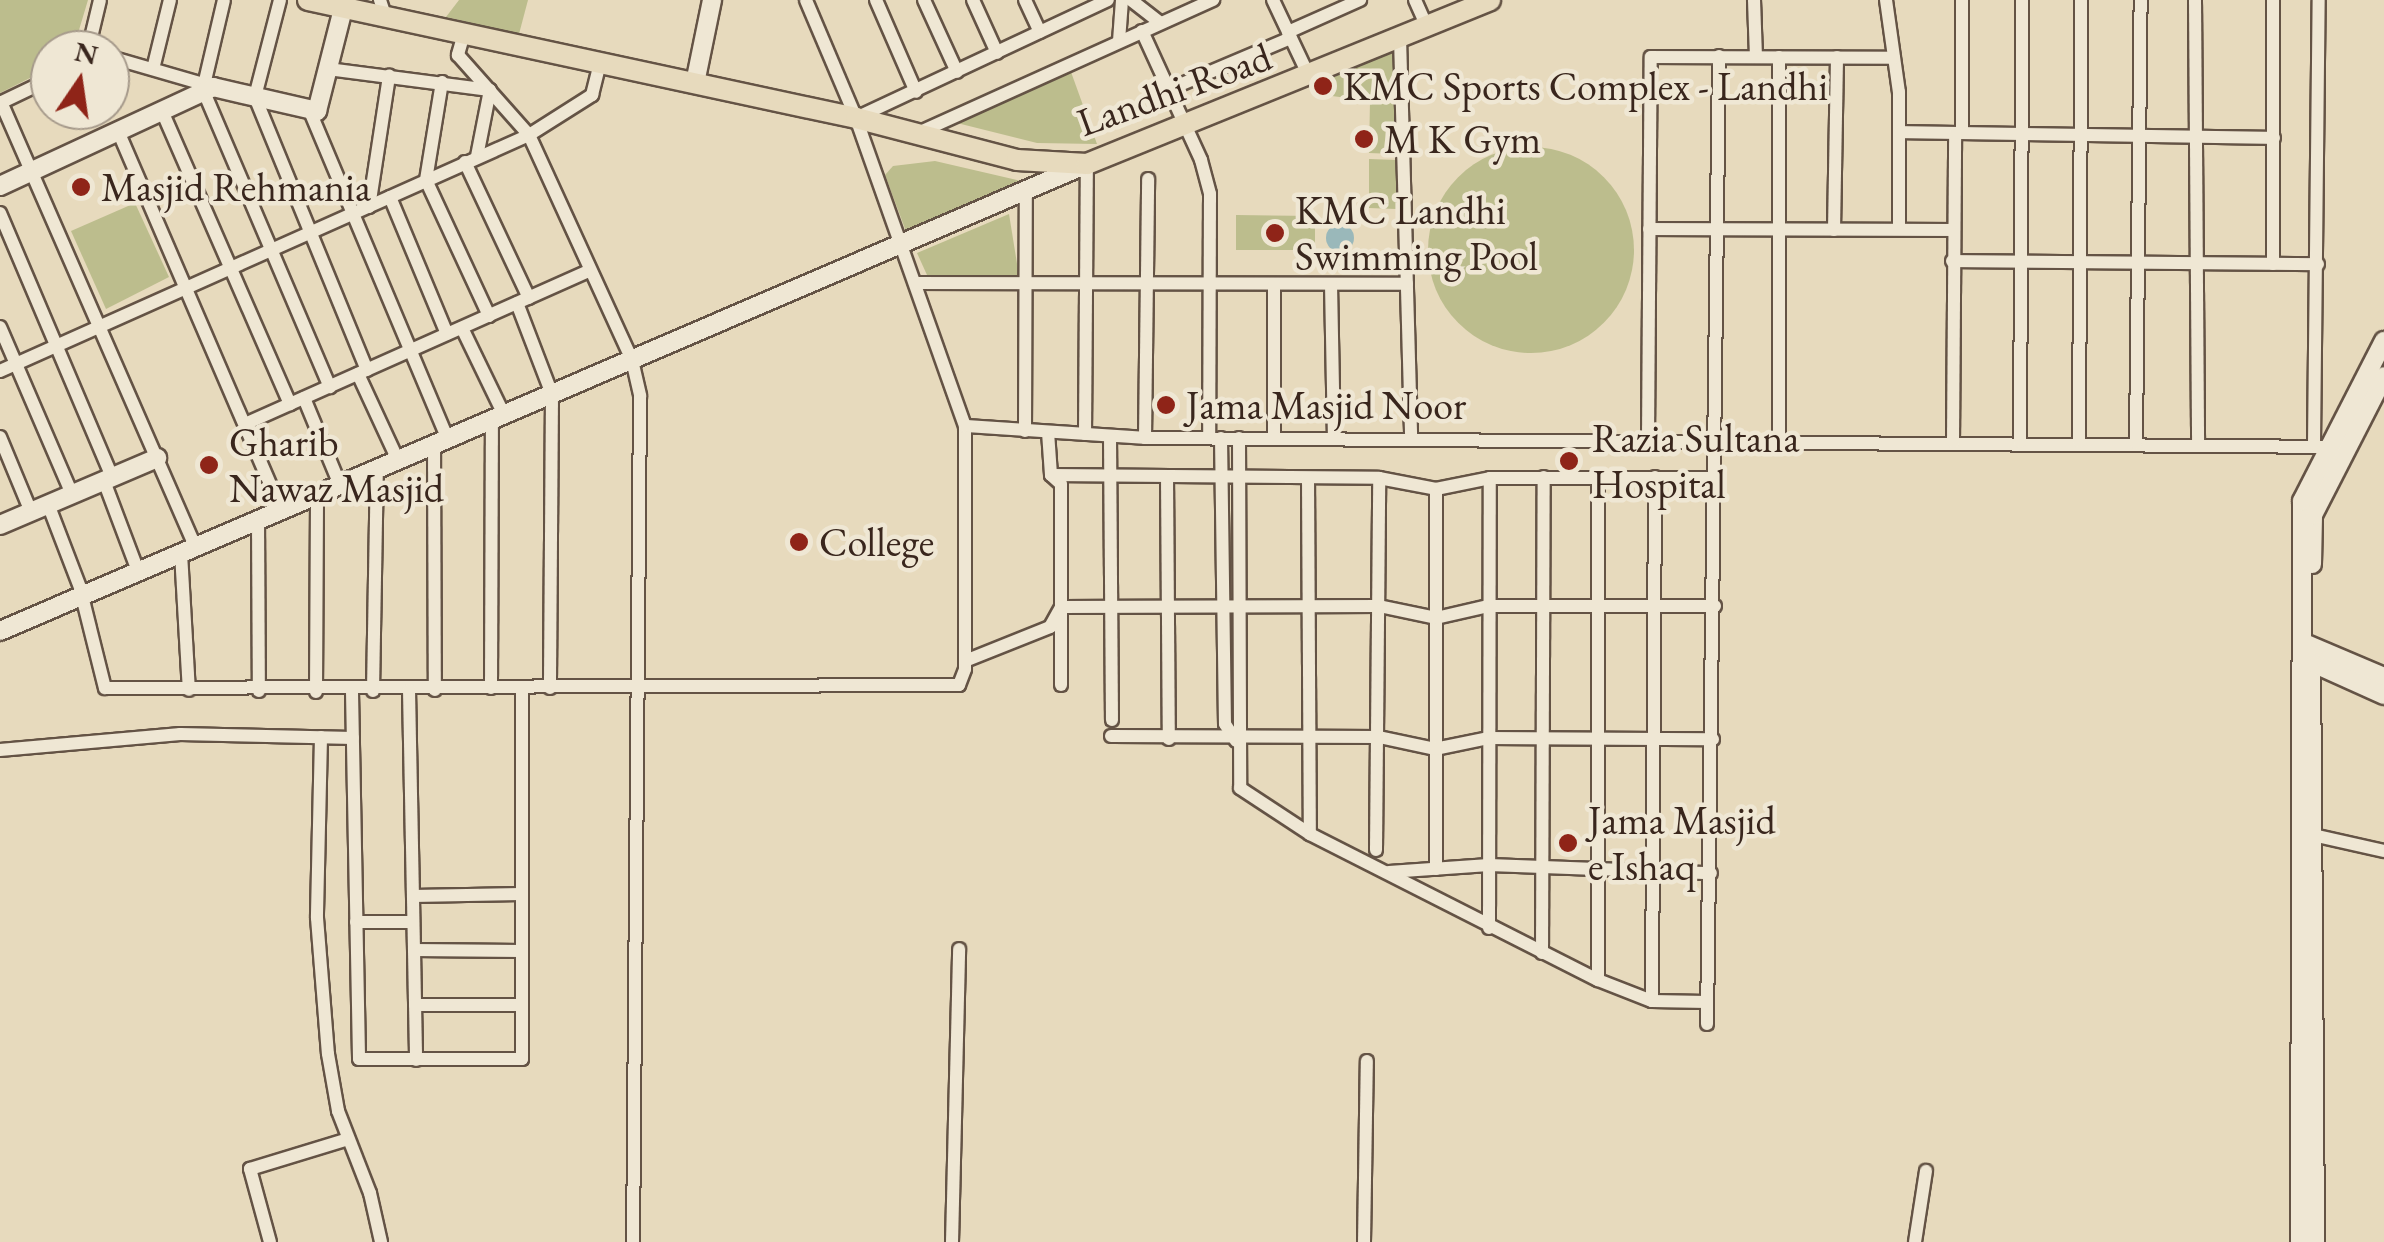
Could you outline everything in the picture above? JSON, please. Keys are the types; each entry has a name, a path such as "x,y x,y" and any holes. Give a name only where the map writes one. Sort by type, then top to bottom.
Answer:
{"main road":[{"name":"Landhi Road","path":"308,0 343,9 382,10 464,37 856,118 1018,160 1087,164 1188,127 1490,0"}],"street":[{"path":"93,30 100,0"},
{"path":"153,69 170,0"},
{"path":"224,0 207,88 330,387"},
{"path":"280,0 255,97 398,460"},
{"path":"696,84 712,0"},
{"path":"0,437 82,595 106,688 352,692 959,685 965,661 965,426 856,118 806,0"},
{"path":"876,0 916,92"},
{"path":"924,0 957,72"},
{"path":"973,0 997,53"},
{"path":"1025,0 1040,32"},
{"path":"1073,0 1078,14"},
{"path":"856,118 1108,0"},
{"path":"1120,41 1122,0"},
{"path":"1132,0 1160,23"},
{"path":"916,134 1213,0"},
{"path":"1273,0 1308,76"},
{"path":"1170,90 1360,0"},
{"path":"1415,0 1427,26"},
{"path":"1754,0 1756,56"},
{"path":"1886,0 1900,132 1899,230"},
{"path":"1953,442 1952,230 1962,0"},
{"path":"2020,442 2022,0"},
{"path":"2079,442 2081,0"},
{"path":"2136,443 2140,0"},
{"path":"2195,0 2198,444"},
{"path":"2272,264 2273,0"},
{"path":"2319,0 2318,264 2330,447"},
{"path":"130,62 207,88 318,111 343,9"},
{"path":"1142,31 1188,127 1210,194 1209,284 1215,438 1221,478 1225,724 1236,741"},
{"path":"464,37 458,55 529,135 586,272 632,360 640,396 642,688 633,1242"},
{"path":"1400,38 1410,438"},
{"path":"1707,1024 1718,440 1718,56"},
{"path":"1779,57 1779,440"},
{"path":"1648,439 1652,58 1894,58"},
{"path":"1834,230 1837,58"},
{"path":"0,371 529,135 592,95 599,67"},
{"path":"328,69 490,90"},
{"path":"369,207 389,76"},
{"path":"442,82 426,180 489,316"},
{"path":"30,88 0,102 156,458 188,550 190,690"},
{"path":"0,186 207,88"},
{"path":"490,90 471,159 523,300 552,394 550,688"},
{"path":"309,109 441,442 435,690"},
{"path":"162,111 290,404"},
{"path":"118,131 281,510"},
{"path":"1900,132 2274,138"},
{"path":"0,631 1087,164 1085,434"},
{"path":"1145,438 1148,179"},
{"path":"1025,431 1026,191"},
{"path":"390,197 448,334"},
{"path":"0,213 58,346 138,572"},
{"path":"1649,229 1952,230"},
{"path":"1952,260 2318,264"},
{"path":"244,424 586,272"},
{"path":"916,284 1407,284"},
{"path":"1274,284 1274,438"},
{"path":"1331,284 1334,438"},
{"path":"0,327 72,494"},
{"path":"462,328 498,417 491,688"},
{"path":"2300,1242 2305,651 2302,501 2384,341"},
{"path":"2330,447 2384,376"},
{"path":"304,398 340,485"},
{"path":"965,426 1145,438 2079,442 2330,447"},
{"path":"1048,432 1050,475 1061,484 1061,685"},
{"path":"1110,436 1112,720"},
{"path":"1239,438 1243,724 1236,741 1240,788 1310,834 1598,980 1652,1001 1708,1002"},
{"path":"0,525 156,458"},
{"path":"373,691 376,469"},
{"path":"1050,475 1380,478 1436,489 1490,478 1716,478"},
{"path":"1598,477 1598,980"},
{"path":"1652,1001 1655,477"},
{"path":"1167,478 1168,740"},
{"path":"1308,478 1310,834"},
{"path":"1376,850 1380,478"},
{"path":"1489,928 1490,478"},
{"path":"1542,953 1544,478"},
{"path":"1436,489 1436,869"},
{"path":"316,692 317,494"},
{"path":"258,520 259,691"},
{"path":"1061,607 1380,606 1436,618 1488,606 1715,606"},
{"path":"965,661 1050,627 1061,607"},
{"path":"2305,651 2384,678"},
{"path":"2305,651 2384,695"},
{"path":"2305,651 2317,836 2315,1242"},
{"path":"352,692 360,1059 522,1059 522,688"},
{"path":"409,690 416,1060"},
{"path":"0,750 180,734 352,738"},
{"path":"1111,736 1236,741 1378,738 1435,749 1488,738 1713,739"},
{"path":"321,737 317,918 330,1074 348,1139 370,1193 381,1242"},
{"path":"2317,836 2384,851"},
{"path":"1385,873 1488,865 1710,873"},
{"path":"413,896 521,894"},
{"path":"356,922 413,922"},
{"path":"414,950 521,952"},
{"path":"952,1242 959,950"},
{"path":"414,1004 522,1005"},
{"path":"1364,1242 1366,1060"},
{"path":"270,1242 250,1169 348,1139"},
{"path":"1915,1242 1926,1171"}],"green space":[{"path":"0,0 88,0 79,30 30,30 30,78 0,93"},
{"path":"459,0 528,0 519,34 446,17"},
{"path":"1393,51 1395,154 1369,153 1370,101 1332,96 1332,78"},
{"path":"1071,72 1097,144 1037,143 957,123"},
{"path":"1531,147 1570,155 1604,177 1626,211 1634,250 1626,289 1604,323 1570,345 1531,353 1492,345 1458,323 1436,289 1428,250 1436,211 1458,177 1492,155"},
{"path":"1369,159 1397,160 1396,209 1369,208"},
{"path":"935,161 1025,182 907,234 885,175 893,166"},
{"path":"135,203 169,277 106,309 71,231"},
{"path":"1009,214 1019,276 927,275 917,253"},
{"name":"KMC Landhi Swimming Pool","path":"1236,215 1315,216 1315,250 1236,250"}],"water":[{"path":"1340,224 1350,228 1354,238 1350,248 1340,252 1330,248 1326,238 1330,228"}],"place":[{"name":"KMC Sports Complex - Landhi","path":"1323,86"},
{"name":"M K Gym","path":"1364,139"},
{"name":"Masjid Rehmania","path":"81,187"},
{"name":"KMC Landhi Swimming Pool","path":"1275,233"},
{"name":"Jama Masjid Noor","path":"1166,405"},
{"name":"Razia Sultana Hospital","path":"1569,461"},
{"name":"Gharib Nawaz Masjid","path":"209,465"},
{"name":"College","path":"799,542"},
{"name":"Jama Masjid e Ishaq","path":"1568,843"}]}
